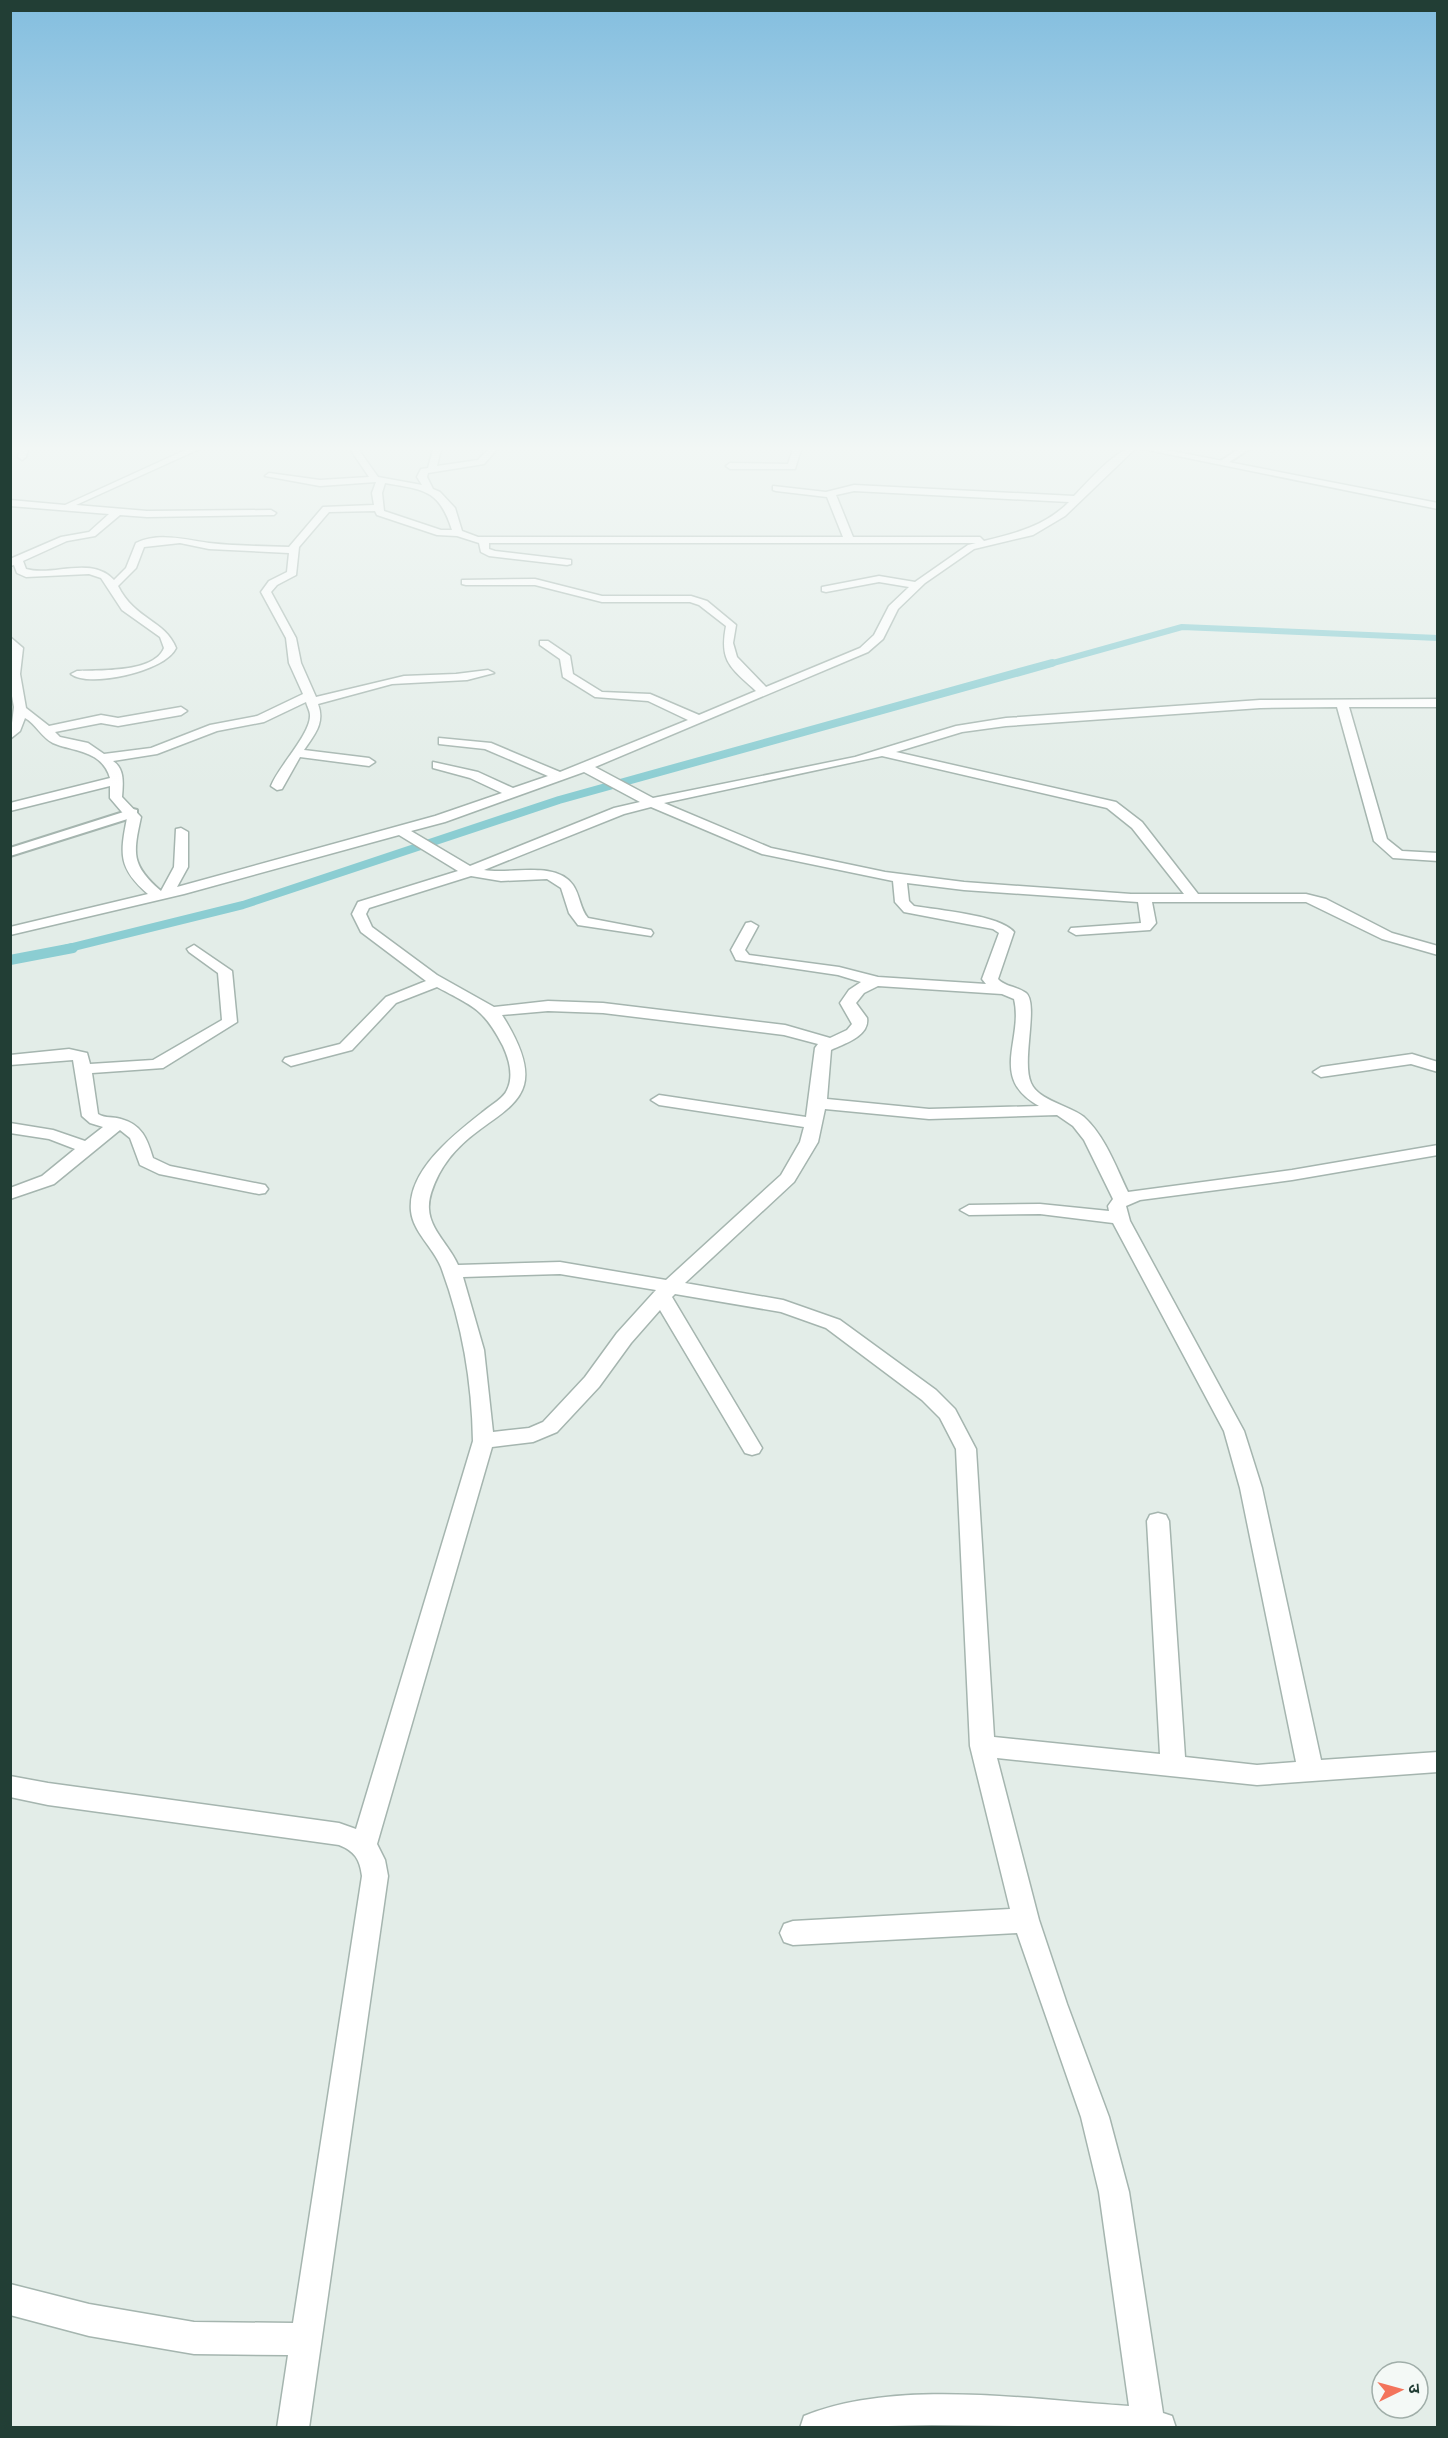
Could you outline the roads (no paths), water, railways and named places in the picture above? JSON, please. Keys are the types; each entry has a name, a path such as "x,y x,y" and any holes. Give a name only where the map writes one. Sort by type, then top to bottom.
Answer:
{"street":[{"path":"114,584 128,573 135,560"},
{"path":"277,786 280,776 314,726 316,715 295,663 288,628 266,592 273,584 292,573 293,560"},
{"path":"546,560 567,562"},
{"path":"10,931 162,895 402,831 558,776 589,769 697,719 864,650 879,637 899,600 951,560"},
{"path":"14,562 26,574 89,571 98,573 114,584 125,608 165,635 170,648 167,655 147,668 135,671 77,674"},
{"path":"826,589 879,579 917,585"},
{"path":"466,582 535,582 597,598 687,599 703,603 731,625 727,640 728,650 740,668 764,692"},
{"path":"10,640 17,648 15,677 20,710 18,724 10,735"},
{"path":"544,643 566,658 566,673 570,678 599,695 650,698 697,719"},
{"path":"105,758 153,752 214,728 260,719 311,698 373,683 405,679 468,678 488,673"},
{"path":"364,1845 483,1441 482,1410 461,1294 447,1260 425,1227 420,1212 421,1200 437,1164 462,1136 515,1093 519,1074 515,1054 496,1018 489,1011 437,982 366,929 360,922 360,909 370,902 435,884 645,798 883,753 960,729 1006,722 1203,707 1437,703"},
{"path":"1342,704 1381,841 1398,855 1437,857"},
{"path":"20,710 33,717 56,740 84,746 105,758 113,766 117,780 116,798 132,813 126,858 133,872 162,895"},
{"path":"46,730 101,719 118,722 181,711"},
{"path":"443,741 487,746 558,776"},
{"path":"297,753 369,762"},
{"path":"883,753 1111,805 1128,815 1137,825 1195,899"},
{"path":"437,765 474,775 513,793"},
{"path":"589,769 645,798 767,851 825,865 964,886 1144,898 1306,898 1321,902 1388,936 1437,951"},
{"path":"10,807 117,780"},
{"path":"402,831 467,871 492,876 540,875 556,878 569,888 579,918 583,922 646,933"},
{"path":"162,895 181,867 182,832"},
{"path":"900,878 902,902 909,909 997,926 1007,932 990,979 996,986 1020,996 1023,1001 1019,1065 1023,1084 1028,1092 1072,1116 1091,1136 1121,1208 1234,1431 1251,1488 1311,1773"},
{"path":"1076,931 1148,926 1144,898"},
{"path":"751,926 738,950 745,959 839,971 876,981 1008,990"},
{"path":"84,1070 157,1065 229,1022 231,1013 225,971 194,949"},
{"path":"483,1441 532,1435 550,1426 592,1382 624,1338 667,1292 788,1179 809,1142 818,1103 822,1051 830,1043 858,1028 859,1018 849,1005 849,1001 860,988 876,981"},
{"path":"291,1062 346,1047 392,1000 437,982"},
{"path":"489,1011 548,1006 603,1008 785,1030 830,1043"},
{"path":"10,1060 75,1054 81,1056 90,1116 100,1121 118,1123 130,1128 138,1136 143,1157 153,1166 259,1189"},
{"path":"1321,1072 1412,1059 1437,1067"},
{"path":"658,1101 813,1123"},
{"path":"818,1103 929,1114 1062,1110"},
{"path":"10,1194 48,1180 118,1123"},
{"path":"10,1128 53,1135 88,1149"},
{"path":"969,1210 1121,1208 1437,1150"},
{"path":"452,1271 560,1268 667,1292 783,1306 833,1324 929,1395 948,1414 966,1449 982,1746 1026,1920 1053,2004 1095,2117 1114,2192 1154,2426 932,2409 828,2423 816,2427"},
{"path":"667,1292 752,1448"},
{"path":"1158,1521 1173,1766"},
{"path":"982,1746 1257,1775 1311,1773 1402,1763 1437,1762"},
{"path":"10,1786 48,1794 326,1832 353,1838 364,1845 374,1860 375,1876 293,2427"},
{"path":"793,1933 1026,1920"},
{"path":"10,2299 89,2320 194,2338 306,2339"}],"lane":[{"path":"10,852 132,813"}],"waterway":[{"path":"1046,665 1182,627 1438,638"},
{"path":"65,949 243,905 559,800 1052,663"},
{"path":"10,960 73,948"}]}
